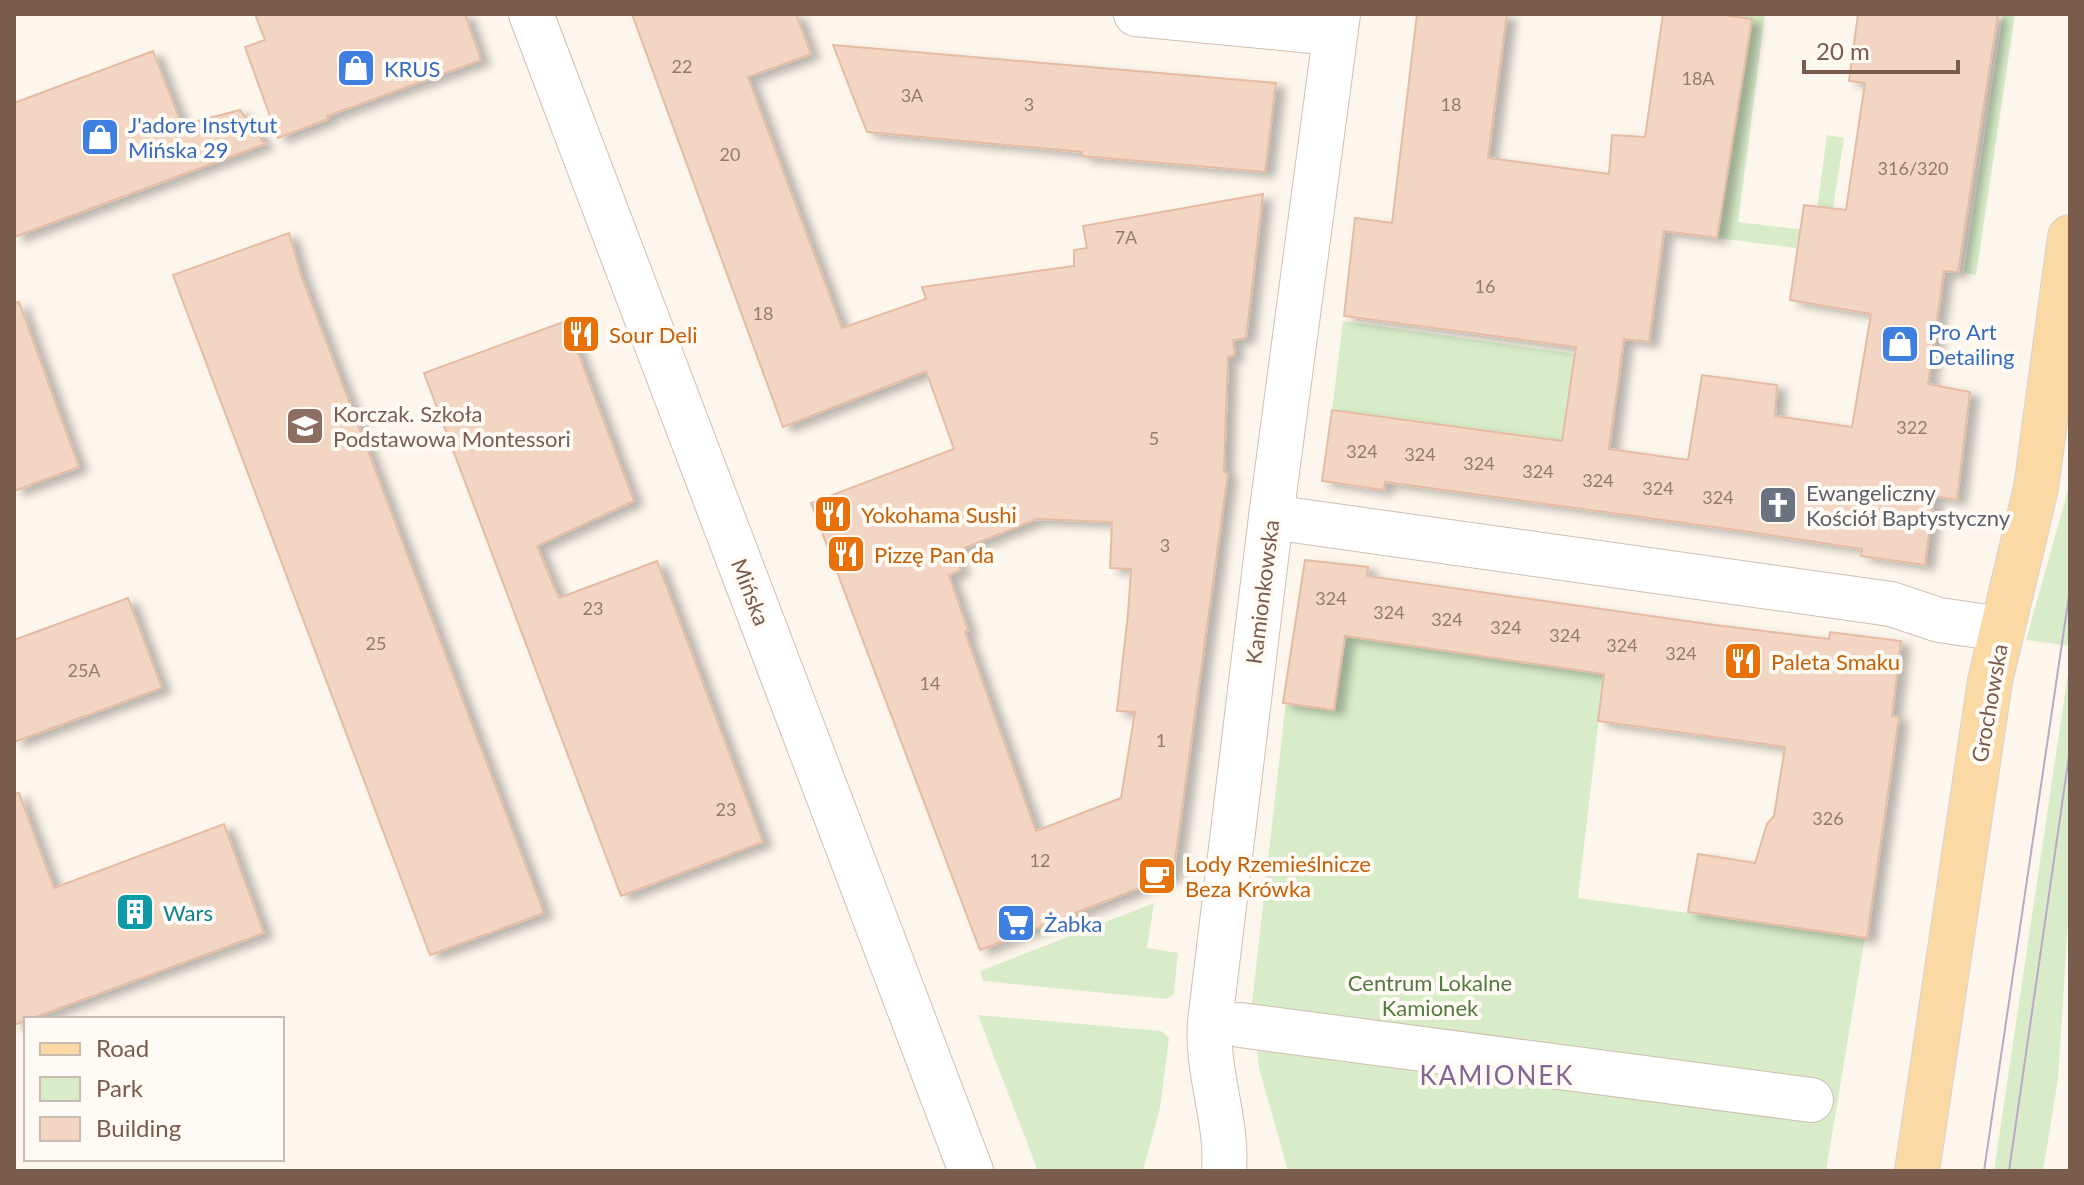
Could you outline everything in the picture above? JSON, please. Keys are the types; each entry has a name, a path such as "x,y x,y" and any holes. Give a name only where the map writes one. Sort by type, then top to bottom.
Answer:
{"main road":[{"name":"Grochowska","path":"1917,1171 1985,713 2036,488 2070,237"}],"street":[{"name":"Mińska","path":"531,14 971,1171"},
{"path":"1136,14 1335,23"},
{"name":"Kamionkowska","path":"1224,1171 1225,1136 1209,1038 1271,517 1335,23"},
{"path":"1271,517 1891,604 1939,620 2002,629"},
{"path":"1240,1025 1811,1100"}],"green space":[{"path":"1718,14 1765,14 1738,222 1814,231 1827,135 1844,138 1826,252 1717,238 1752,19"},
{"path":"2003,14 2015,14 1976,275 1964,273"},
{"path":"1343,321 1575,354 1562,442 1332,410"},
{"path":"2070,483 2070,646 2026,640"},
{"name":"Centrum Lokalne Kamionek","path":"1295,620 1329,625 1328,634 1604,674 1578,898 1865,937 1826,1171 1288,1171 1259,1068 1252,1003"},
{"path":"2070,660 2070,891 2058,1079 2043,1171 1994,1171"},
{"path":"1154,903 1147,948 1178,953 1174,994 1166,999 983,981 980,971"},
{"path":"978,1015 1161,1031 1169,1038 1160,1108 1143,1171 1038,1171"}],"building":[{"name":"KRUS","path":"255,14 465,14 481,60 327,116 328,119 278,138 245,47 265,40"},
{"path":"632,14 796,14 811,54 748,77 842,328 926,299 922,287 1074,266 1074,250 1087,248 1083,226 1263,194 1246,338 1233,340 1235,355 1228,357 1224,472 1228,473 1173,875 980,950 811,503 954,449 926,371 783,427","holes":["1037,519 1112,522 1110,568 1131,569 1117,711 1135,712 1121,798 1036,831 965,632 968,630 949,575 961,570 954,552"]},
{"path":"1417,14 1507,14 1488,158 1609,174 1612,135 1645,137 1663,14 1718,14 1752,19 1717,238 1664,231 1649,342 1624,339 1609,449 1688,460 1702,375 1777,385 1775,416 1852,427 1871,314 1790,300 1804,205 1846,210 1865,83 1849,81 1858,14 1998,14 1958,272 1944,271 1928,384 1970,392 1957,500 1934,496 1925,565 1861,556 1862,549 1743,531 1385,482 1384,490 1322,481 1332,410 1562,441 1576,347 1344,316 1355,218 1392,223"},
{"path":"833,45 1276,83 1265,172 867,132"},
{"name":"J'adore Instytut Mińska 29","path":"153,51 182,125 240,110 265,144 14,237 14,103"},
{"path":"289,233 301,275 544,913 430,955 173,275"},
{"path":"19,302 79,467 14,491 14,303"},
{"path":"566,321 634,501 537,546 559,598 657,561 763,842 621,896 424,373"},
{"path":"1305,560 1368,567 1367,576 1715,625 1829,639 1830,632 1901,641 1892,716 1899,717 1867,938 1688,912 1698,854 1755,863 1767,824 1774,816 1785,747 1598,721 1604,674 1345,636 1334,710 1283,703"},
{"path":"128,598 162,688 14,742 14,640"},
{"name":"Wars","path":"19,793 54,888 224,824 264,933 36,1017 24,1017 24,1021 14,1025 14,794"}],"tram line":[{"path":"1984,1171 2070,589"},
{"path":"2009,1171 2070,749"}],"place":[{"name":"KRUS","path":"356,68"},
{"name":"J'adore Instytut Mińska 29","path":"100,137"},
{"name":"Sour Deli","path":"581,334"},
{"name":"Pro Art Detailing","path":"1900,344"},
{"name":"Korczak. Szkoła Podstawowa Montessori","path":"305,426"},
{"name":"Ewangeliczny Kościół Baptystyczny","path":"1778,505"},
{"name":"Yokohama Sushi","path":"833,514"},
{"name":"Pizzę Pan da","path":"846,554"},
{"name":"Paleta Smaku","path":"1743,661"},
{"name":"Lody Rzemieślnicze Beza Krówka","path":"1157,876"},
{"name":"Wars","path":"135,912"},
{"name":"Żabka","path":"1016,923"}],"district":[{"name":"KAMIONEK","path":"1497,1075"}]}
